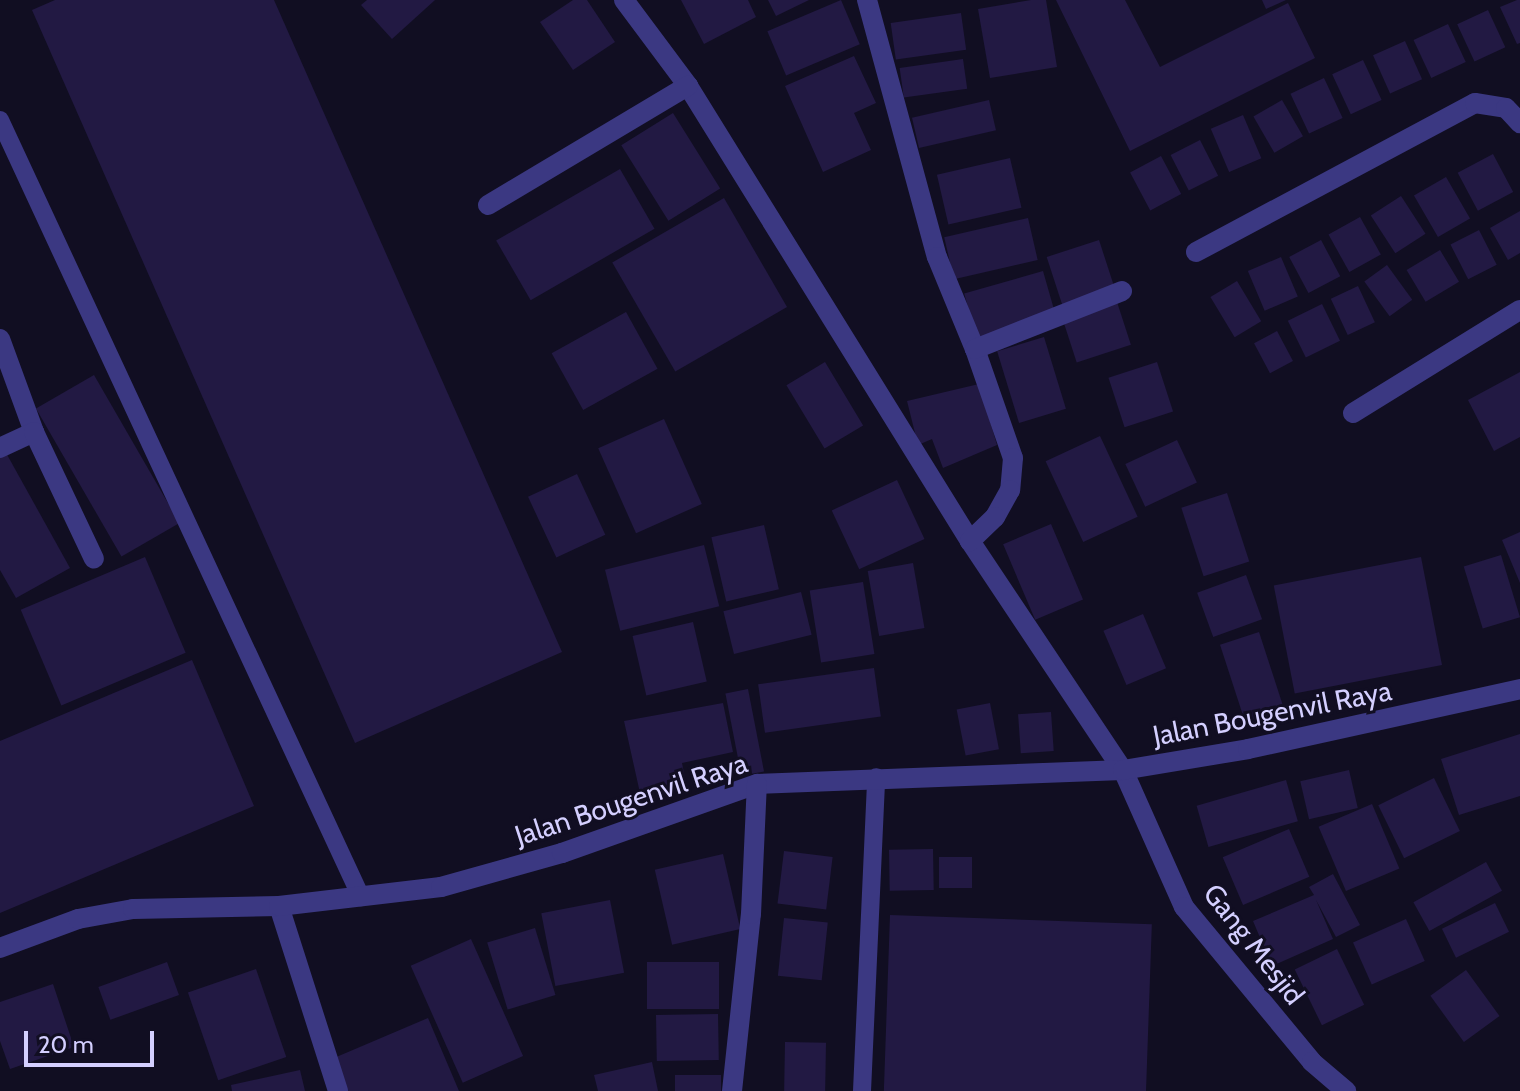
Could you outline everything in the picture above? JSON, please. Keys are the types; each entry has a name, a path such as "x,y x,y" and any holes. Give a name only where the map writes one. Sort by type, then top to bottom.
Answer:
{"street":[{"name":"Gang Mesjid","path":"624,0 688,86 970,541 1123,770 1184,907 1312,1062 1346,1091"},
{"path":"867,0 937,257 975,349 1013,458 1010,490 995,517 970,541"},
{"path":"488,205 688,86"},
{"path":"1196,252 1475,103 1506,108 1520,123"},
{"path":"975,349 1122,291"},
{"path":"1353,413 1520,310"},
{"path":"0,339 34,432 94,559"},
{"path":"0,448 34,432"},
{"name":"Jalan Bougenvil Raya","path":"0,948 78,919 133,909 279,906 441,887 562,853 757,784 876,777 1013,777 1123,770 1248,749 1520,689"},
{"path":"732,1091 751,914 757,784"},
{"path":"279,906 338,1091"}],"lane":[{"path":"0,120 361,897"},
{"path":"862,1091 876,777"}],"building":[{"path":"55,0 274,0 562,652 355,743 32,10"},
{"path":"367,0 435,0 392,39 361,5"},
{"path":"573,0 587,0 615,42 573,70 540,22"},
{"path":"681,0 748,0 756,17 704,44"},
{"path":"768,0 809,0 776,16"},
{"path":"841,0 860,44 786,75 767,31"},
{"path":"1046,0 1057,67 990,78 978,9"},
{"path":"1056,0 1125,0 1160,67 1288,3 1315,58 1130,151"},
{"path":"1262,0 1286,0 1266,9"},
{"path":"1520,0 1520,43 1517,44 1500,7"},
{"path":"1488,10 1505,47 1475,62 1457,24"},
{"path":"961,13 966,50 896,60 891,23"},
{"path":"1448,24 1466,62 1431,78 1414,40"},
{"path":"1405,41 1422,79 1390,94 1373,55"},
{"path":"854,56 876,103 854,113 871,150 823,172 785,86"},
{"path":"963,59 967,89 904,98 900,68"},
{"path":"1363,60 1382,100 1351,114 1332,74"},
{"path":"1324,78 1343,118 1309,134 1290,94"},
{"path":"989,100 996,130 919,148 912,118"},
{"path":"1282,100 1303,136 1274,153 1253,116"},
{"path":"673,113 720,188 668,221 621,145"},
{"path":"1243,115 1261,158 1229,172 1211,129"},
{"path":"1200,140 1218,176 1189,191 1171,155"},
{"path":"1493,154 1513,192 1478,211 1458,173"},
{"path":"1161,156 1181,194 1150,210 1130,172"},
{"path":"1010,158 1021,208 948,225 937,175"},
{"path":"620,169 654,229 531,300 496,240"},
{"path":"1446,177 1470,219 1438,237 1414,196"},
{"path":"1401,196 1426,234 1395,253 1371,216"},
{"path":"724,198 787,307 675,372 612,262"},
{"path":"1520,211 1520,253 1508,260 1490,228"},
{"path":"1360,217 1381,255 1349,272 1329,234"},
{"path":"1028,218 1038,260 954,279 944,237"},
{"path":"1479,230 1497,265 1468,279 1450,245"},
{"path":"1099,240 1116,292 1064,309 1047,257"},
{"path":"1321,240 1340,276 1308,293 1289,257"},
{"path":"1440,250 1459,282 1426,302 1407,270"},
{"path":"1281,257 1298,297 1265,311 1248,271"},
{"path":"1387,265 1412,300 1390,316 1364,281"},
{"path":"1043,271 1056,317 977,340 964,294"},
{"path":"1237,281 1261,321 1235,337 1210,297"},
{"path":"1358,286 1375,322 1348,335 1331,299"},
{"path":"1117,302 1131,345 1077,362 1063,320"},
{"path":"1322,304 1340,341 1306,358 1288,321"},
{"path":"626,312 658,369 583,410 552,353"},
{"path":"1277,331 1293,361 1270,373 1254,343"},
{"path":"1044,337 1066,409 1019,423 997,351"},
{"path":"825,362 863,425 825,449 786,385"},
{"path":"1157,362 1173,411 1125,427 1108,378"},
{"path":"1520,372 1520,437 1494,451 1468,400"},
{"path":"94,375 180,523 121,557 36,408"},
{"path":"979,384 997,445 943,468 932,439 918,445 907,401"},
{"path":"664,419 702,504 636,533 598,448"},
{"path":"1100,436 1138,517 1083,542 1046,461"},
{"path":"1177,440 1197,483 1145,507 1125,464"},
{"path":"5,451 70,568 16,598 0,570 0,453"},
{"path":"577,474 605,535 556,558 528,497"},
{"path":"897,480 924,539 859,569 832,510"},
{"path":"1227,493 1249,561 1204,576 1181,508"},
{"path":"1051,524 1083,599 1035,620 1003,544"},
{"path":"764,525 779,589 726,601 711,537"},
{"path":"1520,532 1520,583 1502,540"},
{"path":"704,545 719,606 620,631 605,570"},
{"path":"1501,555 1520,617 1483,629 1464,566"},
{"path":"145,557 186,653 61,705 21,610"},
{"path":"1421,557 1442,665 1295,694 1274,586"},
{"path":"913,563 924,628 879,636 868,571"},
{"path":"1246,575 1262,619 1213,637 1197,593"},
{"path":"863,582 874,654 821,663 810,590"},
{"path":"801,592 812,635 734,654 723,611"},
{"path":"1143,614 1166,668 1126,685 1103,631"},
{"path":"693,622 707,681 646,695 633,636"},
{"path":"1259,632 1286,714 1247,726 1220,645"},
{"path":"192,660 254,806 0,913 0,741"},
{"path":"874,668 881,717 765,733 758,684"},
{"path":"748,689 764,771 741,776 725,693"},
{"path":"723,703 733,752 682,763 686,783 640,793 624,721"},
{"path":"990,703 999,749 966,756 957,709"},
{"path":"1051,712 1054,751 1021,753 1018,714"},
{"path":"1520,734 1520,796 1459,815 1441,759"},
{"path":"1349,770 1358,808 1309,819 1300,781"},
{"path":"1434,778 1460,831 1404,858 1378,805"},
{"path":"1286,780 1298,821 1208,847 1197,806"},
{"path":"1372,804 1399,868 1346,891 1319,827"},
{"path":"1289,829 1309,877 1243,905 1223,857"},
{"path":"933,849 934,890 890,891 889,850"},
{"path":"784,851 833,857 826,910 778,904"},
{"path":"723,854 740,929 672,945 655,870"},
{"path":"939,857 972,857 972,888 939,888"},
{"path":"1486,862 1502,891 1429,931 1413,902"},
{"path":"1333,874 1360,925 1336,937 1316,900 1333,939 1272,966 1253,921 1314,895 1309,887"},
{"path":"610,900 624,973 555,986 541,913"},
{"path":"1495,903 1509,932 1456,958 1442,929"},
{"path":"890,915 1152,924 1146,1091 884,1091"},
{"path":"784,918 828,923 822,980 778,976"},
{"path":"1406,919 1425,961 1372,985 1353,943"},
{"path":"535,928 555,995 508,1010 487,943"},
{"path":"471,939 523,1056 463,1083 411,966"},
{"path":"1337,949 1364,1005 1322,1025 1295,970"},
{"path":"167,962 179,995 110,1020 98,987"},
{"path":"647,962 719,962 719,1009 647,1009"},
{"path":"256,969 286,1057 218,1080 188,992"},
{"path":"1466,970 1500,1016 1464,1042 1430,996"},
{"path":"53,984 74,1047 10,1069 0,1041 0,1002"},
{"path":"718,1014 719,1060 657,1061 656,1015"},
{"path":"428,1018 459,1091 348,1091 334,1058"},
{"path":"785,1042 826,1043 825,1091 784,1091"},
{"path":"652,1062 658,1091 598,1091 594,1075"},
{"path":"300,1070 305,1091 232,1091 231,1085"},
{"path":"675,1075 721,1075 721,1091 675,1091"}]}
